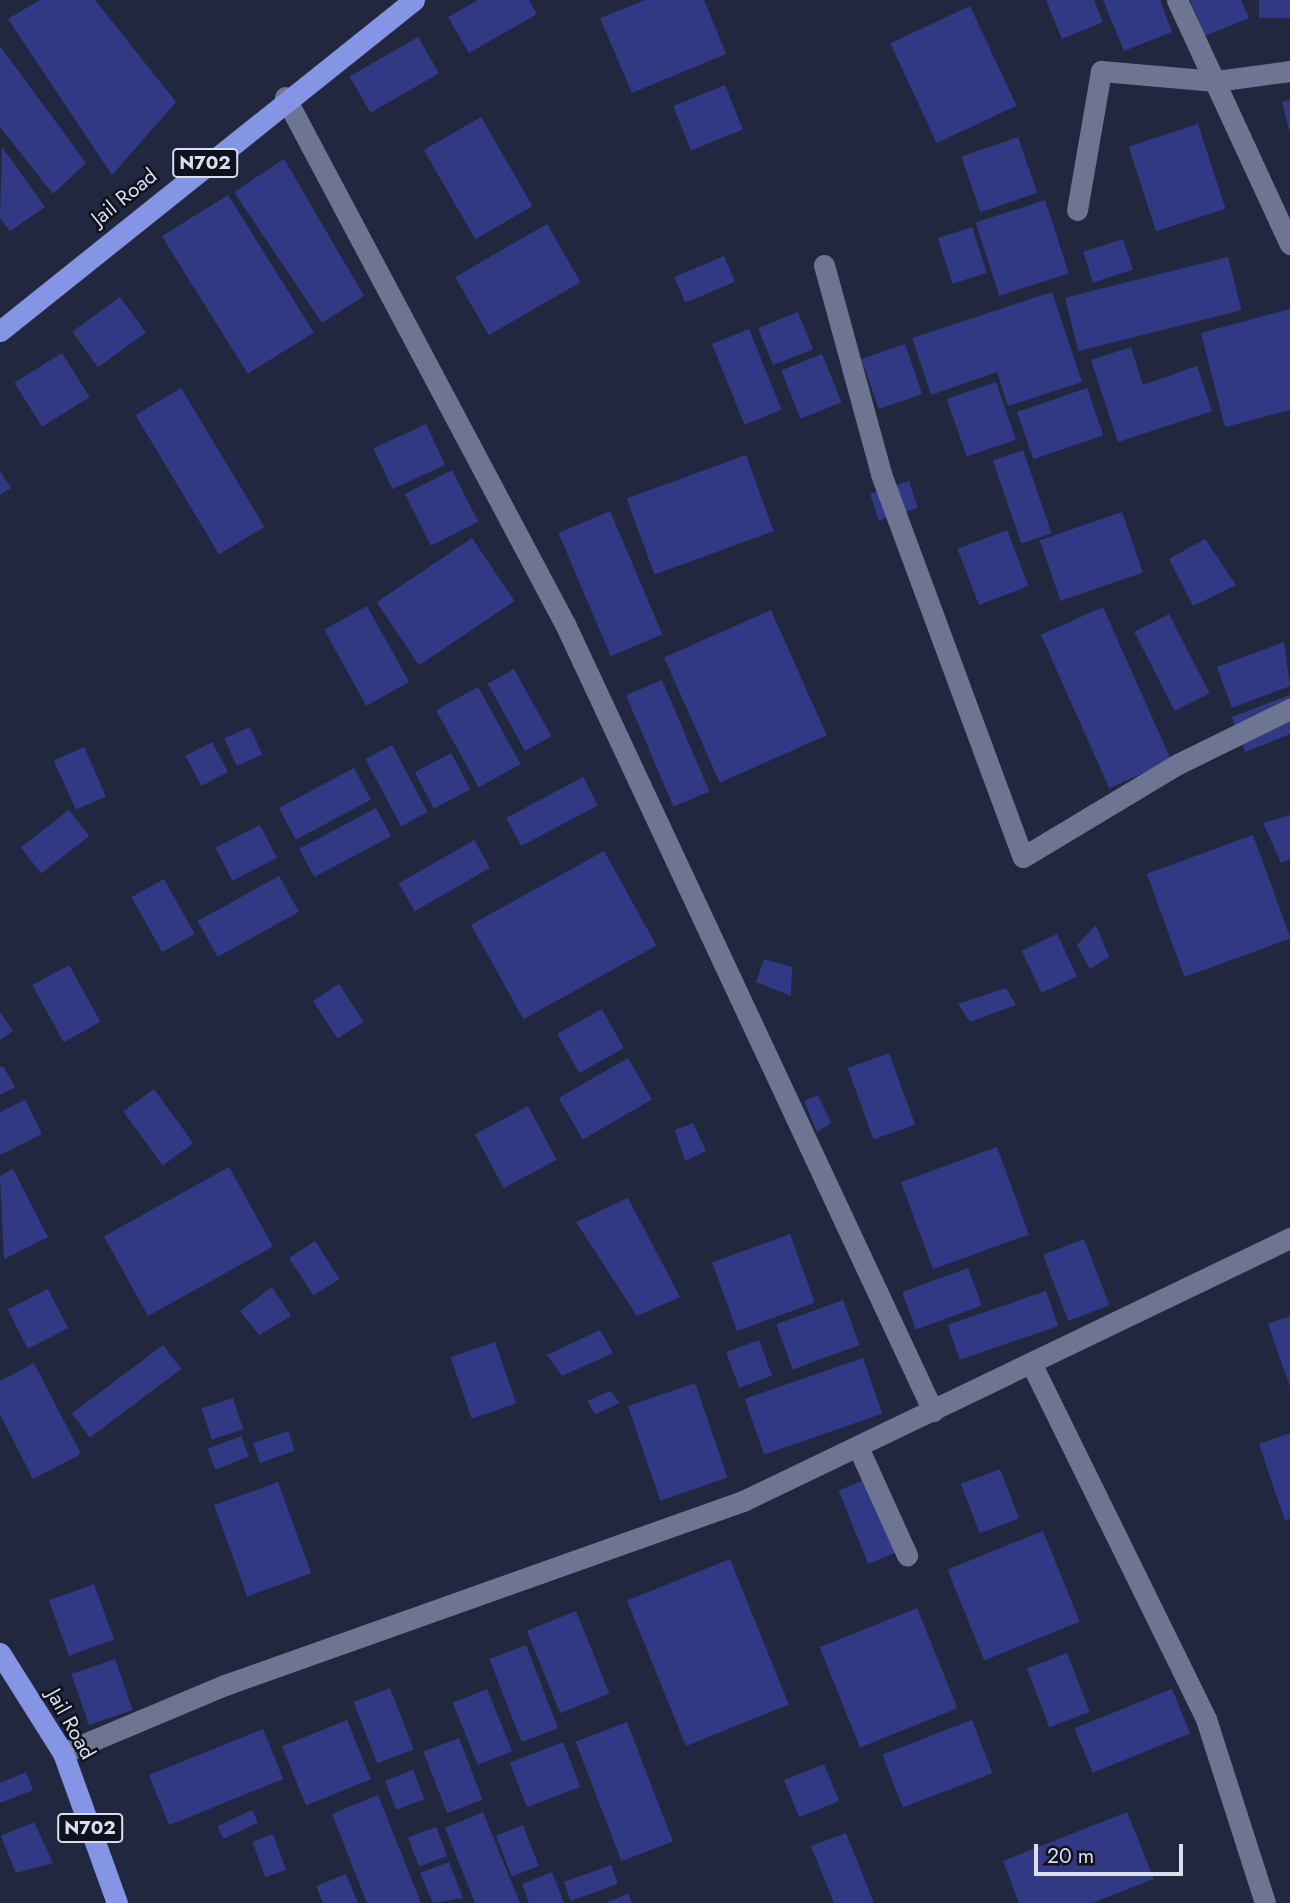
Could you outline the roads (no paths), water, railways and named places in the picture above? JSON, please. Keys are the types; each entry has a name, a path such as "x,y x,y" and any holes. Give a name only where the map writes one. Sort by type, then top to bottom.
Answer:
{"highway":[{"name":"Jail Road","path":"0,331 285,97 414,0"},
{"name":"Jail Road","path":"0,1653 64,1753 117,1903"}],"street":[{"path":"1177,0 1290,244"},
{"path":"1077,210 1101,71 1216,81 1290,71"},
{"path":"285,97 565,624 933,1412"},
{"path":"824,265 881,474 1023,857 1178,764 1290,709"},
{"path":"64,1753 225,1685 743,1501 1032,1365 1290,1238"},
{"path":"1032,1365 1206,1719 1265,1903"},
{"path":"858,1447 907,1555"}]}
